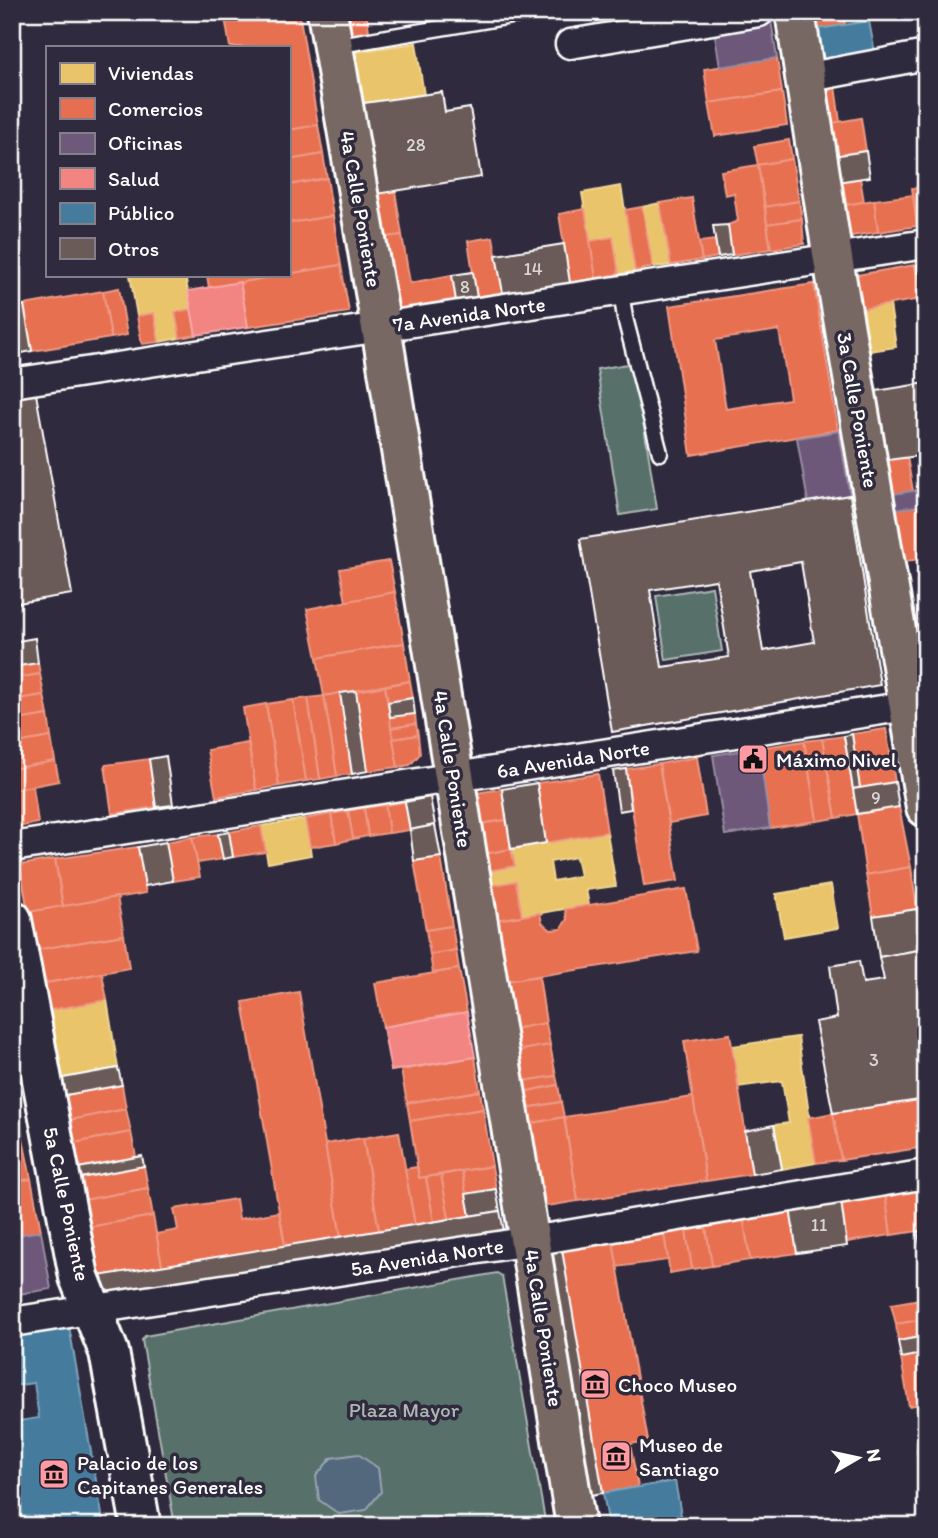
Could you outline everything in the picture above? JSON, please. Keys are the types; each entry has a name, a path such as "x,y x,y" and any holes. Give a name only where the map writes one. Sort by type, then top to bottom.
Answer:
{"main road":[{"name":"3a Calle Poniente","path":"795,12 832,259 917,704 926,807"},
{"name":"4a Calle Poniente","path":"330,29 576,1526"},
{"name":"5a Calle Poniente","path":"12,920 79,1276 109,1352 141,1526"}],"street":[{"path":"569,44 759,12"},
{"path":"805,78 926,55"},
{"name":"7a Avenida Norte","path":"12,383 926,244"},
{"name":"6a Avenida Norte","path":"12,847 917,704"},
{"name":"5a Avenida Norte","path":"12,1322 530,1241 926,1174"}],"lane":[{"path":"330,29 535,12"},
{"path":"621,291 625,318 660,453"}],"green space":[{"path":"634,363 657,509 620,515 597,369"},
{"path":"712,587 722,651 666,660 656,596"},
{"name":"Plaza Mayor","path":"497,1273 502,1276 546,1526 175,1526 142,1340 145,1336"}],"water":[{"path":"358,1454 378,1468 381,1492 366,1510 339,1514 319,1500 316,1476 331,1458"}],"building: Viviendas":[{"path":"416,43 424,95 350,105 342,54"},
{"path":"621,186 635,271 619,274 613,237 590,241 582,193"},
{"path":"660,203 671,265 653,267 642,207"},
{"path":"926,263 926,299 921,299 915,265"},
{"path":"130,276 185,276 191,309 175,312 180,338 159,342 154,313 137,316"},
{"path":"890,304 896,347 857,353 850,311"},
{"path":"305,819 311,855 268,863 261,826"},
{"path":"607,832 616,886 586,890 589,905 522,916 516,881 484,887 482,872 515,866 511,849","holes":["576,857 580,876 553,881 550,862"]},
{"path":"831,885 838,928 784,937 776,894"},
{"path":"107,1000 118,1068 58,1079 45,1011"},
{"path":"798,1037 816,1163 782,1169 774,1125 789,1123 782,1081 738,1087 732,1046"}],"building: Comercios":[{"path":"224,12 299,12 318,125 290,130 290,46 230,46"},
{"path":"334,12 366,12 369,31 338,37"},
{"path":"843,12 845,25 806,31 803,14"},
{"path":"777,58 782,92 709,103 704,69"},
{"path":"835,86 840,122 821,125 816,88"},
{"path":"782,92 787,125 715,136 709,103"},
{"path":"861,118 866,151 826,157 821,125"},
{"path":"318,125 323,154 290,160 290,130"},
{"path":"789,140 792,159 758,165 754,146"},
{"path":"323,154 327,178 290,185 290,160"},
{"path":"792,159 799,201 765,207 758,165"},
{"path":"758,165 771,249 732,255 728,225 738,221 734,193 725,195 721,171"},
{"path":"327,178 333,216 290,223 290,185"},
{"path":"860,178 864,202 834,207 830,183"},
{"path":"926,186 926,224 917,226 912,188"},
{"path":"395,191 402,235 371,239 364,196"},
{"path":"913,195 917,226 878,232 874,200"},
{"path":"692,198 702,260 671,265 660,203"},
{"path":"874,200 878,232 838,238 834,207"},
{"path":"799,201 802,219 767,224 765,207"},
{"path":"642,207 653,267 635,271 625,210"},
{"path":"585,209 596,278 570,283 559,214"},
{"path":"333,216 341,265 290,274 290,223"},
{"path":"802,219 804,244 771,249 767,224"},
{"path":"402,235 410,283 452,275 456,301 382,313 371,239"},
{"path":"493,237 503,293 477,298 468,241"},
{"path":"613,237 619,274 596,278 590,241"},
{"path":"715,240 718,257 702,260 699,242"},
{"path":"341,265 349,312 248,327 240,282 290,276 290,274"},
{"path":"915,265 921,299 850,311 845,277"},
{"path":"207,276 278,276 209,288"},
{"path":"814,284 838,430 691,455 669,306","holes":["779,330 790,399 726,409 715,340"]},
{"path":"119,288 127,335 111,338 103,291"},
{"path":"103,291 111,338 32,351 24,305"},
{"path":"191,309 196,335 180,338 175,312"},
{"path":"154,313 159,342 142,344 137,316"},
{"path":"907,457 913,491 886,495 880,461"},
{"path":"926,505 926,558 895,563 888,510"},
{"path":"389,561 395,592 346,602 340,569"},
{"path":"395,592 404,643 317,658 307,609"},
{"path":"926,639 926,679 913,681 906,642"},
{"path":"404,643 410,681 324,696 317,658"},
{"path":"38,663 40,674 12,679 12,667"},
{"path":"40,674 44,695 12,700 12,679"},
{"path":"410,681 413,698 388,702 385,686"},
{"path":"385,686 398,767 368,771 356,691"},
{"path":"340,693 352,774 337,776 324,696"},
{"path":"44,695 48,715 12,721 12,700"},
{"path":"324,696 337,776 320,779 308,698"},
{"path":"308,698 320,779 306,781 293,700"},
{"path":"293,700 306,781 279,786 266,704"},
{"path":"266,704 279,786 256,790 243,708"},
{"path":"415,714 416,724 391,728 390,717"},
{"path":"48,715 51,737 12,744 12,721"},
{"path":"416,724 418,735 393,739 391,728"},
{"path":"886,729 895,782 860,788 852,734"},
{"path":"418,735 420,754 410,765 398,767 393,739"},
{"path":"844,736 857,814 836,818 822,739"},
{"path":"51,737 55,761 12,769 12,744"},
{"path":"822,739 836,818 817,821 804,741"},
{"path":"804,741 817,821 770,828 759,748"},
{"path":"248,743 256,790 216,797 207,750"},
{"path":"697,757 706,816 669,823 659,764"},
{"path":"149,759 156,807 112,814 105,765"},
{"path":"55,761 59,781 12,790 12,769"},
{"path":"659,764 678,881 644,886 626,769"},
{"path":"598,774 607,832 546,843 537,783"},
{"path":"33,786 38,823 12,828 12,790"},
{"path":"502,789 506,820 474,825 469,794"},
{"path":"405,802 410,830 389,833 385,805"},
{"path":"385,805 389,833 368,836 364,808"},
{"path":"899,807 911,867 866,875 857,814"},
{"path":"364,808 368,836 353,839 348,811"},
{"path":"348,811 353,839 336,843 331,814"},
{"path":"331,814 336,843 310,847 305,819"},
{"path":"506,820 511,849 479,855 474,825"},
{"path":"261,826 266,852 233,857 229,832"},
{"path":"218,834 223,859 197,863 192,837"},
{"path":"192,837 200,877 173,881 166,842"},
{"path":"138,847 146,893 63,907 55,859"},
{"path":"511,849 515,866 482,872 479,855"},
{"path":"441,857 452,926 426,930 414,861"},
{"path":"55,859 63,907 28,912 20,865"},
{"path":"911,867 917,909 873,916 866,875"},
{"path":"516,881 522,916 490,921 484,887"},
{"path":"686,889 697,951 500,982 490,921 540,913 542,923 551,930 561,929 567,919 565,909"},
{"path":"117,897 124,935 35,950 28,912"},
{"path":"452,926 456,950 430,955 426,930"},
{"path":"124,935 129,968 41,984 35,950"},
{"path":"456,950 459,969 433,973 430,955"},
{"path":"459,969 467,1012 383,1027 375,983"},
{"path":"102,973 107,1000 45,1011 41,984"},
{"path":"539,976 546,1023 508,1030 500,982"},
{"path":"299,992 341,1237 285,1246 243,1002"},
{"path":"546,1023 550,1045 511,1052 508,1030"},
{"path":"730,1034 752,1174 706,1181 684,1041"},
{"path":"550,1045 556,1076 517,1082 511,1052"},
{"path":"475,1057 480,1091 407,1103 401,1070"},
{"path":"556,1076 558,1085 518,1093 517,1082"},
{"path":"122,1085 126,1109 65,1121 60,1096"},
{"path":"558,1085 561,1102 521,1109 518,1093"},
{"path":"480,1091 483,1109 410,1121 407,1103"},
{"path":"15,1093 19,1114 12,1115 12,1094"},
{"path":"693,1097 706,1181 578,1201 564,1117"},
{"path":"926,1099 926,1147 841,1160 833,1113"},
{"path":"561,1102 564,1117 523,1125 521,1109"},
{"path":"126,1109 131,1132 69,1144 65,1121"},
{"path":"483,1109 492,1166 419,1178 410,1121"},
{"path":"833,1113 841,1160 816,1163 808,1118"},
{"path":"19,1114 22,1134 12,1136 12,1115"},
{"path":"564,1117 578,1201 548,1206 535,1198 523,1125"},
{"path":"131,1132 136,1157 73,1169 69,1144"},
{"path":"399,1132 415,1225 379,1231 363,1138"},
{"path":"22,1134 31,1179 12,1182 12,1136"},
{"path":"363,1138 379,1231 341,1237 325,1144"},
{"path":"144,1166 148,1188 79,1201 75,1179"},
{"path":"492,1166 496,1189 466,1194 462,1171"},
{"path":"417,1167 419,1178 426,1177 434,1222 415,1225 405,1169"},
{"path":"462,1171 470,1216 449,1219 441,1175"},
{"path":"441,1175 449,1219 434,1222 426,1177"},
{"path":"31,1179 41,1231 12,1236 12,1182"},
{"path":"148,1188 153,1216 83,1228 79,1201"},
{"path":"926,1188 926,1230 891,1235 885,1194"},
{"path":"885,1194 891,1235 847,1242 841,1201"},
{"path":"236,1199 239,1219 279,1212 285,1246 162,1266 156,1234 178,1230 174,1209"},
{"path":"790,1208 797,1253 750,1260 743,1216"},
{"path":"153,1216 162,1266 92,1277 83,1228"},
{"path":"743,1216 750,1260 712,1266 705,1222"},
{"path":"705,1222 712,1266 692,1269 685,1225"},
{"path":"685,1225 692,1269 670,1273 663,1228"},
{"path":"663,1228 668,1260 617,1267 612,1236"},
{"path":"612,1236 648,1441 630,1444 638,1487 603,1493 561,1244"},
{"path":"926,1298 926,1319 896,1324 891,1304"},
{"path":"926,1319 926,1336 898,1341 896,1324"},
{"path":"926,1353 926,1403 909,1406 901,1358"}],"building: Oficinas":[{"path":"771,20 777,58 720,67 714,29"},
{"path":"839,431 850,495 808,502 797,438"},
{"path":"926,489 926,505 888,510 886,495"},
{"path":"759,748 770,828 725,835 713,755"},
{"path":"41,1231 51,1289 12,1295 12,1236"}],"building: Salud":[{"path":"240,282 248,327 196,335 188,291"},
{"path":"467,1012 475,1057 391,1071 383,1027"}],"building: Público":[{"path":"869,21 875,53 811,63 806,31"},
{"name":"Palacio de los Capitanes Generales","path":"69,1326 104,1526 12,1526 12,1422 39,1418 34,1383 12,1386 12,1334"},
{"path":"675,1481 683,1526 609,1526 603,1493"}],"building: Otros":[{"path":"442,92 445,112 470,108 481,177 364,196 350,105"},
{"path":"866,151 870,177 830,183 826,157"},
{"path":"728,225 732,255 718,257 713,226"},
{"path":"564,244 570,283 503,293 496,255"},
{"path":"473,272 477,298 456,301 452,275"},
{"path":"12,284 16,307 24,305 32,351 12,355"},
{"path":"926,383 926,455 880,461 870,392"},
{"path":"36,394 72,594 12,604 12,399"},
{"path":"850,495 880,685 612,732 580,539","holes":["801,562 814,642 763,651 750,571","716,580 729,657 662,667 650,590"]},
{"path":"35,638 38,663 12,667 12,642"},
{"path":"356,691 368,771 352,774 340,693"},
{"path":"413,698 415,714 390,717 388,702"},
{"path":"852,734 860,788 853,789 844,736"},
{"path":"166,756 173,805 156,807 149,759"},
{"path":"626,769 631,809 619,811 613,771"},
{"path":"895,782 899,807 857,814 853,789"},
{"path":"537,783 546,843 511,849 502,789"},
{"path":"430,797 435,825 410,830 405,802"},
{"path":"435,825 441,857 414,861 410,830"},
{"path":"229,832 233,857 223,859 218,834"},
{"path":"166,842 173,881 145,886 138,847"},
{"path":"917,909 924,949 879,957 873,916"},
{"path":"924,949 926,1099 833,1113 815,1022 837,1018 830,966 859,961 863,983 884,980 879,957"},
{"path":"118,1068 122,1085 60,1096 58,1079"},
{"path":"774,1125 782,1169 752,1174 745,1131"},
{"path":"142,1156 144,1166 75,1179 73,1169"},
{"path":"496,1189 500,1211 470,1216 466,1194"},
{"path":"841,1201 847,1246 797,1253 790,1208"},
{"path":"500,1211 504,1231 96,1299 92,1277"},
{"path":"926,1230 926,1287 918,1231"},
{"path":"561,1244 603,1493 585,1496 542,1247"},
{"path":"926,1336 926,1353 901,1358 898,1341"},
{"path":"926,1448 926,1473 920,1474 917,1450"}],"place":[{"name":"Máximo Nivel","path":"753,759"},
{"name":"Choco Museo","path":"595,1384"},
{"name":"Museo de Santiago","path":"616,1456"},
{"name":"Palacio de los Capitanes Generales","path":"54,1474"}]}
